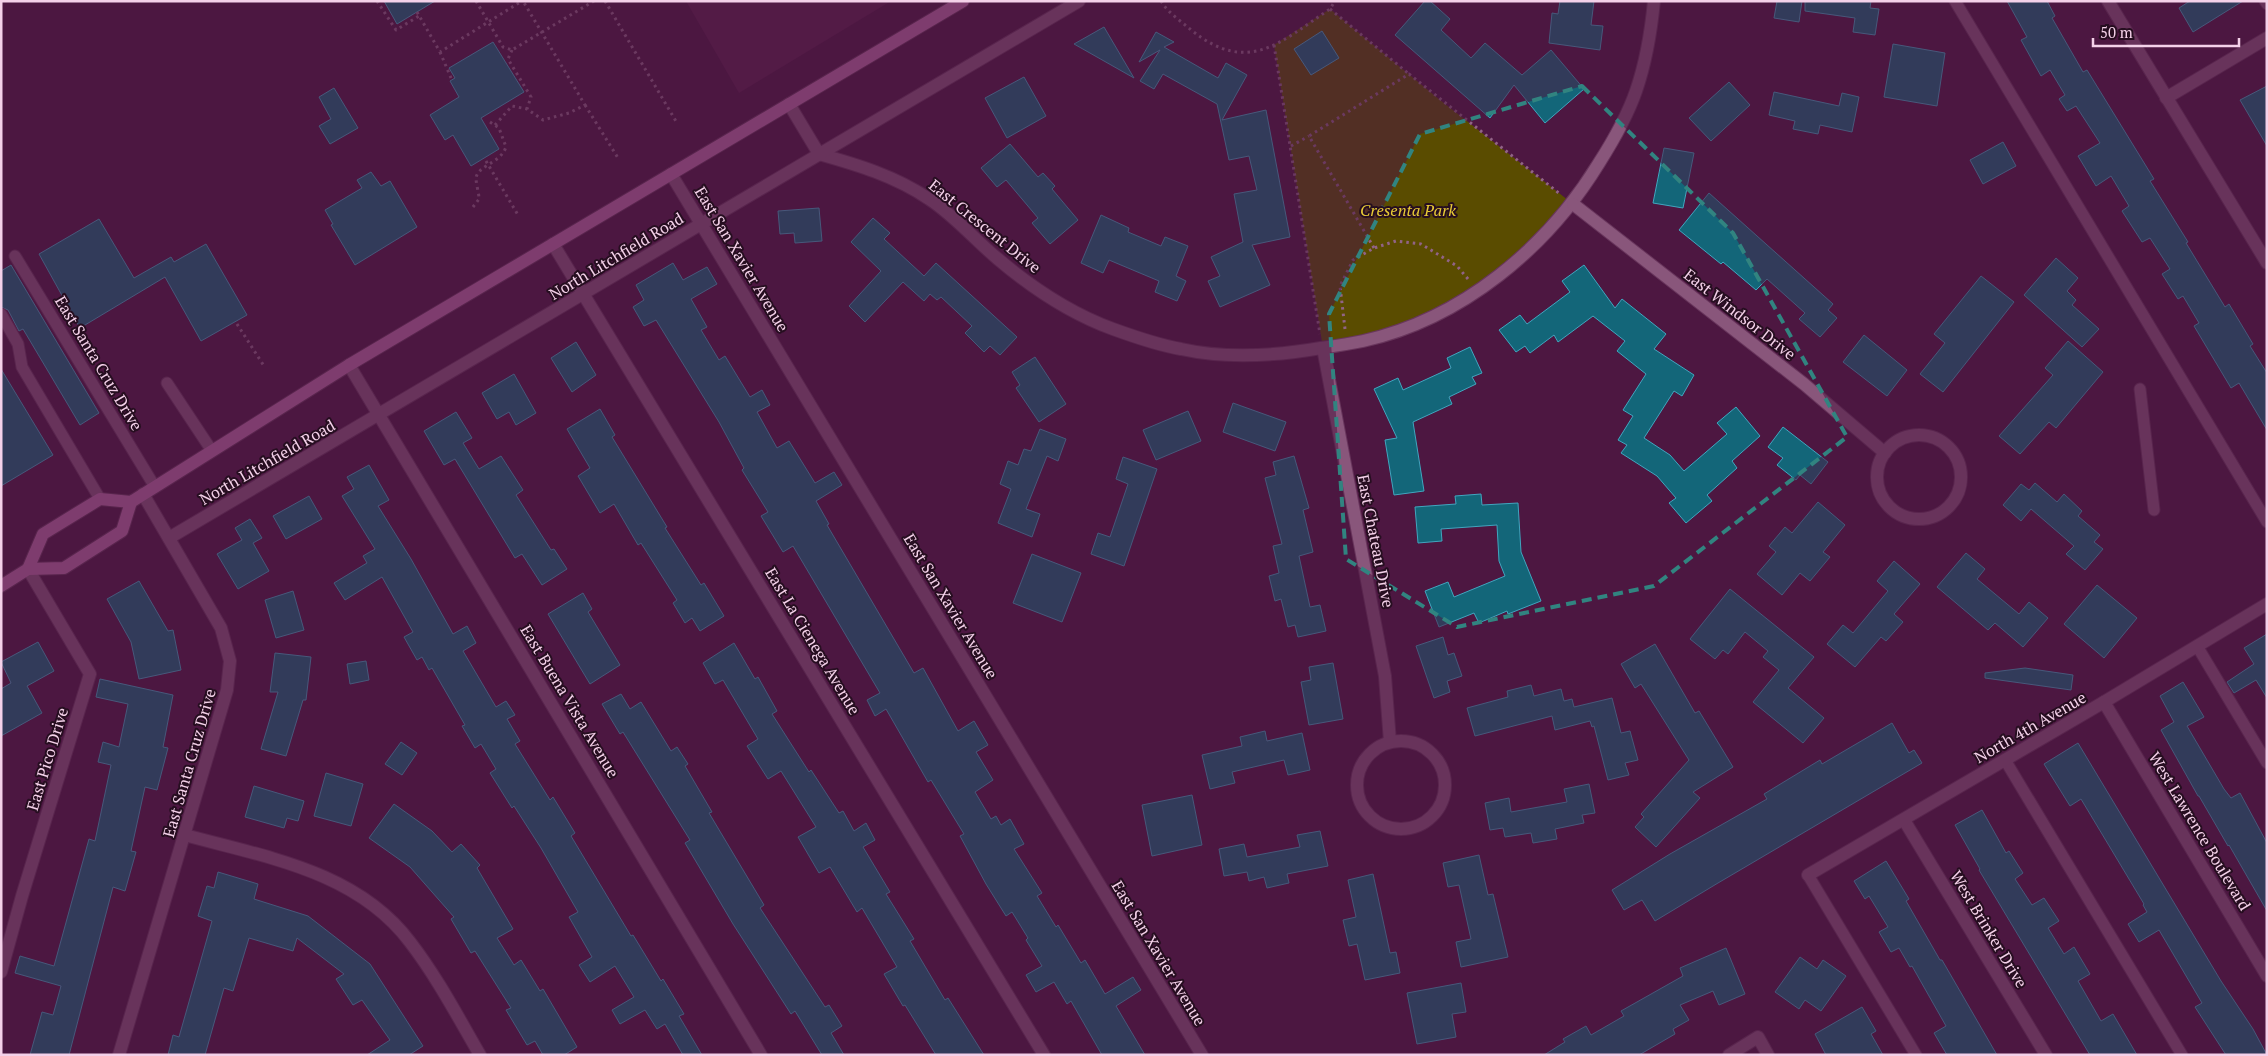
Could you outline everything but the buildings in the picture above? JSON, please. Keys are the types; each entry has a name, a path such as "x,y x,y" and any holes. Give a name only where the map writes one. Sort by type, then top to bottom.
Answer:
{"main road":[{"path":"28,569 43,534 100,499 130,502 349,365 964,1"},
{"path":"1,586 28,569 64,568 122,531 130,502"}],"street":[{"name":"North Litchfield Road","path":"169,538 1079,1"},
{"name":"East Crescent Drive","path":"819,154 897,180 931,200 997,259 1032,285 1072,310 1112,328 1181,350 1223,354 1263,356 1347,344 1403,328 1438,314 1478,290 1515,263 1573,204 1618,134 1636,93 1647,52 1654,1"},
{"path":"2108,1 2267,263"},
{"path":"2166,98 2267,38"},
{"path":"789,104 819,154"},
{"name":"East San Xavier Avenue","path":"671,174 1202,1055"},
{"name":"East Windsor Drive","path":"1573,204 1804,384 1885,453"},
{"name":"East La Cienega Avenue","path":"553,244 1044,1055"},
{"name":"East Chateau Drive","path":"1323,348 1385,676 1390,742"},
{"name":"East Buena Vista Avenue","path":"349,365 761,1055"},
{"path":"1931,436 1942,442 1952,450 1961,474 1960,488 1955,500 1947,510 1923,520 1909,518 1896,513 1886,504 1880,492 1877,478 1879,465 1885,453 1894,443 1905,437 1931,436"},
{"name":"East Santa Cruz Drive","path":"119,1055 227,690 230,662 221,628 143,494"},
{"name":"East Pico Drive","path":"1,972 22,896 90,674 28,569"},
{"name":"North 4th Avenue","path":"1808,875 2104,702 2267,604"},
{"name":"West Lawrence Boulevard","path":"2104,702 2267,976"},
{"path":"1404,741 1417,744 1429,750 1438,760 1444,773 1444,793 1436,812 1426,821 1414,826 1401,828 1388,826 1376,821 1366,811 1360,798 1357,784 1360,770 1367,757 1377,748 1390,742 1404,741"},
{"name":"West Brinker Drive","path":"1904,820 2046,1055"},
{"path":"185,835 288,863 325,876 352,889 374,905 410,941 480,1055"},
{"path":"1729,1055 1758,1037 1768,1055"}],"lane":[{"path":"1955,1 2267,522"},
{"name":"East Santa Cruz Drive","path":"16,256 155,486"},
{"path":"1,314 18,344 22,368 100,499"},
{"path":"167,383 212,451"},
{"path":"2140,389 2154,510"},
{"path":"2197,646 2267,763"},
{"path":"2005,760 2182,1055"},
{"path":"1808,875 1916,1055"}],"path":[{"path":"377,1 396,30 418,14 440,52 451,78"},
{"path":"476,1 503,47 512,50"},
{"path":"440,52 522,1 618,158"},
{"path":"527,109 531,97 508,59 512,50 594,1"},
{"path":"604,1 677,123"},
{"path":"1161,1 1166,9 1203,40 1229,51 1257,53 1274,46 1330,9 1335,1"},
{"path":"1330,9 1573,204"},
{"path":"1274,46 1323,348"},
{"path":"1290,146 1409,74"},
{"path":"495,125 512,106 527,109 543,120 568,113 585,105"},
{"path":"473,207 479,199 476,180 479,171 503,156 506,147 499,128 487,120"},
{"path":"1309,136 1374,248"},
{"path":"486,161 518,215"},
{"path":"1347,344 1340,286 1354,260 1374,248 1396,241 1421,244 1457,266 1478,290"},
{"path":"237,324 264,366"}],"highlighted area":[{"path":"1582,86 1733,233 1847,437 1654,586 1457,627 1346,559 1329,314 1420,134"}],"shaded area":[{"path":"686,1 891,1 739,93"}],"green space":[{"name":"Cresenta Park","path":"1330,9 1440,100 1573,204 1541,239 1438,314 1323,348 1274,45"}]}
